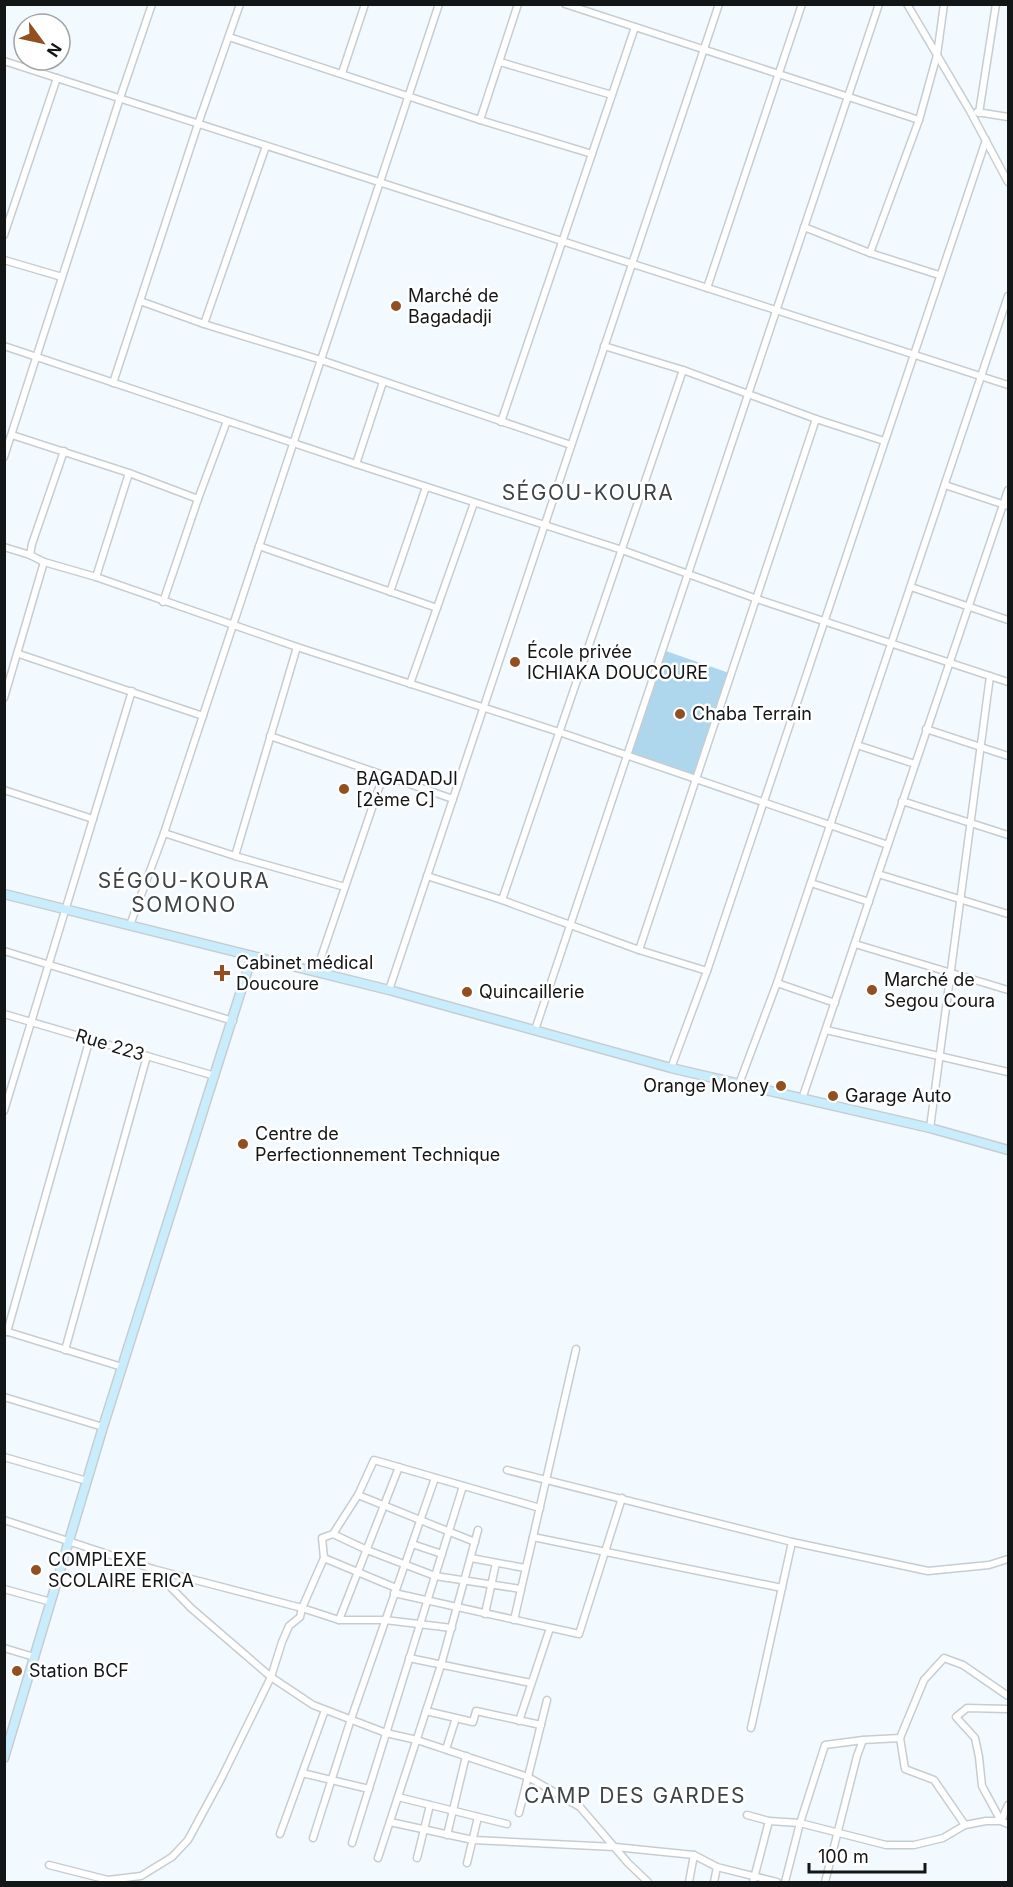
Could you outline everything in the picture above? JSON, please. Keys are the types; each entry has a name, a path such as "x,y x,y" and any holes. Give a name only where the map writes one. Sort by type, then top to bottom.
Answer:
{"street":[{"path":"4,457 152,4"},
{"path":"112,383 240,4"},
{"path":"342,73 365,4"},
{"path":"130,925 164,833 439,4"},
{"path":"480,120 518,4"},
{"path":"565,4 919,120"},
{"path":"389,990 719,4"},
{"path":"707,288 802,4"},
{"path":"535,1030 879,4"},
{"path":"908,4 1008,182"},
{"path":"870,253 919,120 937,55 944,4"},
{"path":"979,113 996,4"},
{"path":"501,422 635,27"},
{"path":"229,37 480,120 592,154"},
{"path":"4,62 1008,385"},
{"path":"500,62 612,95"},
{"path":"4,235 57,78"},
{"path":"970,111 1008,117"},
{"path":"670,1068 707,971 986,140"},
{"path":"204,324 266,146"},
{"path":"804,227 870,253 939,275"},
{"path":"4,260 62,277"},
{"path":"739,1084 777,983 1008,296"},
{"path":"140,301 571,445"},
{"path":"4,346 426,488 622,550 757,599 1008,682"},
{"path":"604,346 683,370 816,419 884,441"},
{"path":"502,900 683,370"},
{"path":"356,464 383,382"},
{"path":"639,950 816,419"},
{"path":"163,602 227,421"},
{"path":"12,435 129,473 198,499"},
{"path":"30,555 64,451"},
{"path":"96,577 129,473"},
{"path":"945,485 1006,505"},
{"path":"390,592 426,488"},
{"path":"802,1100 968,606 1006,505 1008,490"},
{"path":"410,684 474,503"},
{"path":"259,546 437,608"},
{"path":"4,547 297,647 697,778 888,845"},
{"path":"4,698 19,654 44,562"},
{"path":"910,587 1008,620"},
{"path":"235,856 297,647"},
{"path":"19,654 203,716"},
{"path":"930,1128 990,676"},
{"path":"4,1111 132,691"},
{"path":"926,729 1008,756"},
{"path":"270,736 453,799"},
{"path":"857,745 915,764"},
{"path":"316,972 383,776"},
{"path":"4,790 93,819"},
{"path":"902,801 1008,835"},
{"path":"164,833 345,887"},
{"path":"878,874 1008,914"},
{"path":"427,876 571,924 639,950 707,971"},
{"path":"811,883 869,902"},
{"path":"4,894 389,990 670,1068 930,1128 1008,1150"},
{"path":"855,944 1008,990"},
{"path":"4,951 233,1021"},
{"path":"4,1758 103,1427 252,956"},
{"path":"777,983 835,1003"},
{"name":"Rue 223","path":"4,1014 215,1076"},
{"path":"826,1030 1008,1072"},
{"path":"90,1038 6,1331 122,1367"},
{"path":"65,1350 147,1056"},
{"path":"514,1620 576,1350"},
{"path":"4,1397 103,1427"},
{"path":"4,1457 87,1481"},
{"path":"49,1865 108,1880 141,1876 171,1857 188,1840 271,1677 282,1642 290,1626 300,1617 324,1558 322,1538 333,1534 358,1495 374,1460 540,1508"},
{"path":"339,1620 399,1467"},
{"path":"507,1470 792,1542 928,1571 989,1565 1008,1559"},
{"path":"314,1838 351,1719 435,1478"},
{"path":"352,1843 463,1486"},
{"path":"358,1495 475,1542"},
{"path":"324,1558 358,1571 395,1590 428,1600 579,1634 622,1498"},
{"path":"4,1520 153,1569 339,1620 385,1620 452,1628"},
{"path":"378,1858 441,1665 478,1530"},
{"path":"333,1534 367,1550 435,1576 521,1589"},
{"path":"533,1538 782,1588"},
{"path":"751,1728 792,1542"},
{"path":"412,1544 442,1554"},
{"path":"471,1558 525,1568"},
{"path":"485,1614 496,1563"},
{"path":"153,1569 191,1608 271,1677 313,1705 386,1733 417,1740 528,1777 580,1807 628,1863 648,1882"},
{"path":"4,1588 51,1602"},
{"path":"519,1721 550,1628"},
{"path":"4,1648 34,1657"},
{"path":"409,1658 531,1683"},
{"path":"964,1826 934,1780 905,1769 900,1738 924,1680 945,1658 963,1665 1008,1696"},
{"path":"519,1813 547,1700"},
{"path":"1001,1821 982,1786 975,1738 956,1717 967,1708 1008,1709"},
{"path":"280,1834 325,1710"},
{"path":"426,1711 473,1722 476,1711 541,1725"},
{"path":"446,1749 456,1718"},
{"path":"785,1882 800,1822 825,1745 900,1738"},
{"path":"825,1882 857,1756 864,1740"},
{"path":"447,1835 466,1756"},
{"path":"302,1773 369,1789"},
{"path":"398,1797 507,1824"},
{"path":"417,1858 430,1805"},
{"path":"1001,1821 1008,1805"},
{"path":"747,1815 769,1821 800,1822 886,1845 914,1845 944,1838 964,1826 1001,1821 1008,1824"},
{"path":"467,1863 478,1817"},
{"path":"753,1880 769,1821"},
{"path":"390,1822 473,1840 615,1847 694,1855 717,1867 753,1880 777,1882"},
{"path":"689,1882 694,1855"},
{"path":"714,1882 717,1867"}],"shaded area":[{"name":"Chaba Terrain","path":"663,650 732,674 697,779 627,755"}],"place":[{"name":"Marché de Bagadadji","path":"396,306"},
{"name":"École privée ICHIAKA DOUCOURE","path":"515,662"},
{"name":"Chaba Terrain","path":"680,714"},
{"name":"BAGADADJI [2ème C]","path":"344,789"},
{"name":"Cabinet médical Doucoure","path":"222,973"},
{"name":"Marché de Segou Coura","path":"872,990"},
{"name":"Quincaillerie","path":"467,992"},
{"name":"Orange Money","path":"781,1086"},
{"name":"Garage Auto","path":"833,1096"},
{"name":"Centre de Perfectionnement Technique","path":"243,1144"},
{"name":"COMPLEXE SCOLAIRE ERICA","path":"36,1570"},
{"name":"Station BCF","path":"17,1671"}],"district":[{"name":"SÉGOU-KOURA","path":"588,493"},
{"name":"SÉGOU-KOURA SOMONO","path":"184,893"},
{"name":"CAMP DES GARDES","path":"635,1796"}]}
